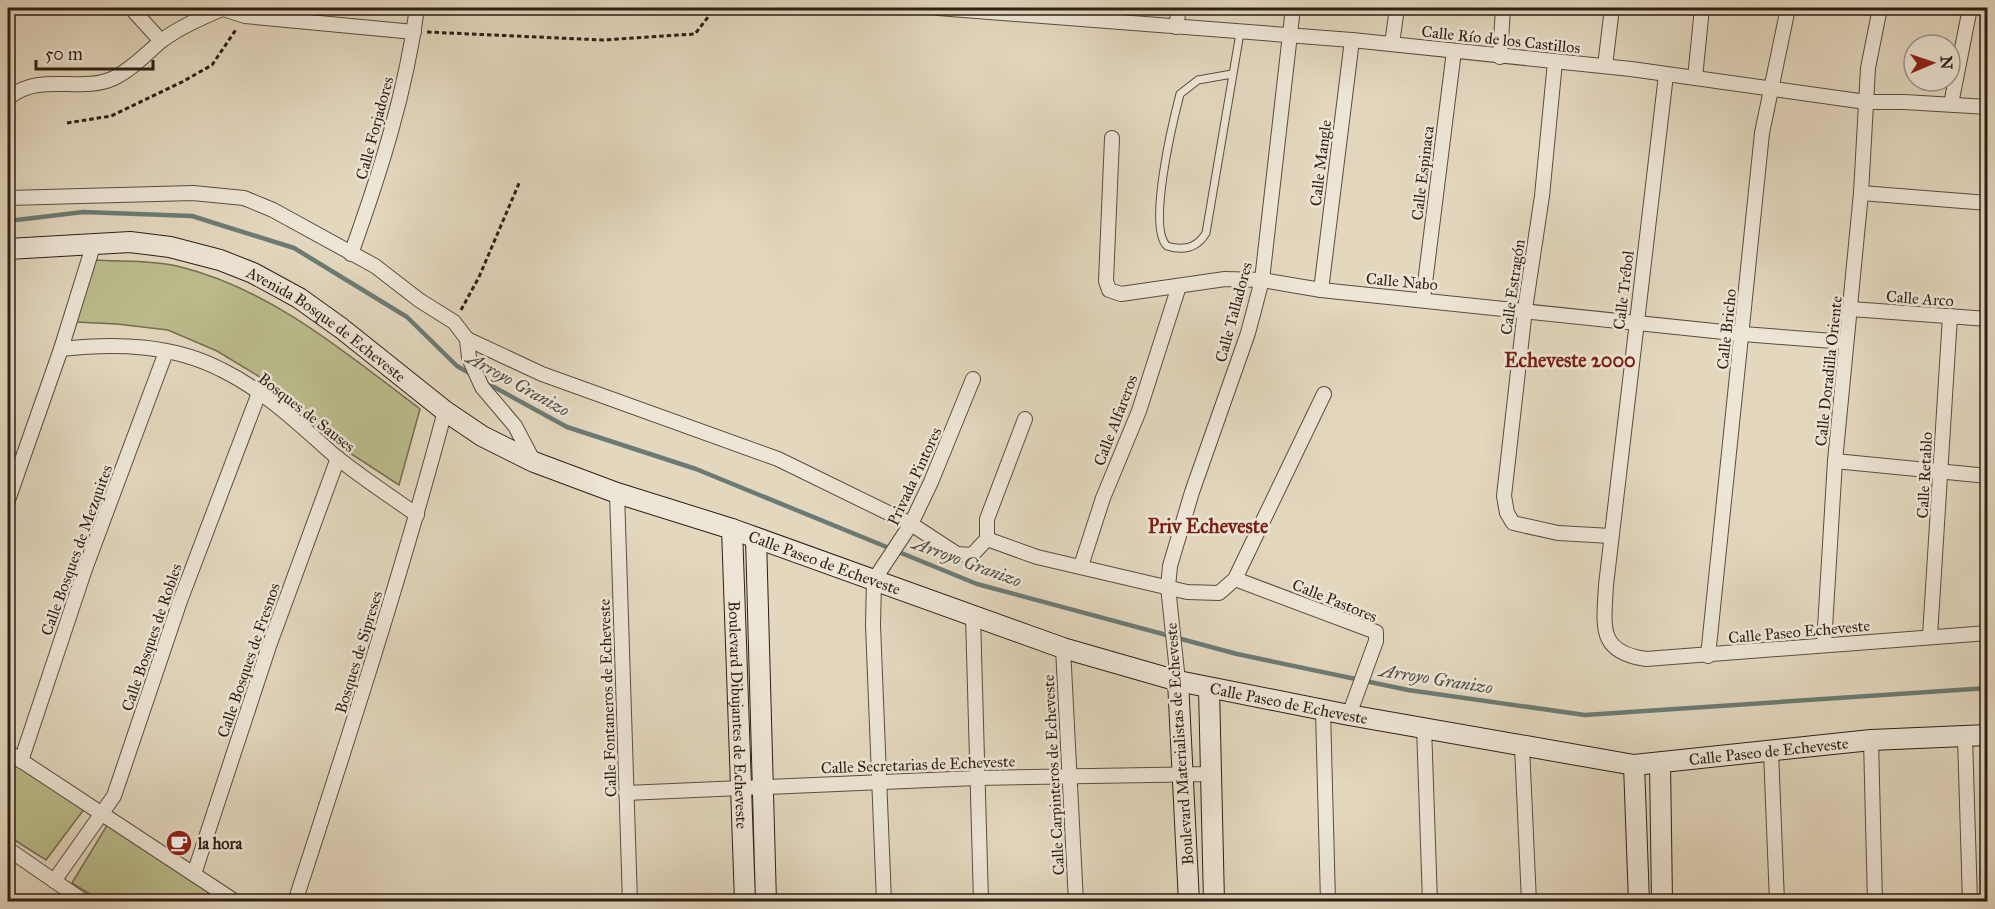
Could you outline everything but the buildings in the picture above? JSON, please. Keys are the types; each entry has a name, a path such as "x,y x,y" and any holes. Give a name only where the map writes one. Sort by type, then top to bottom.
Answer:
{"street":[{"path":"131,8 161,41"},
{"path":"8,98 17,90 44,83 79,84 112,79 141,60 161,41 180,28 221,8 245,16 414,32"},
{"name":"Calle Forjadores","path":"351,254 391,134 414,32 417,8"},
{"name":"Calle Río de los Castillos","path":"938,8 1044,12 1240,33 1352,40 1605,66 1771,91 1866,102 1988,107"},
{"path":"1176,27 1179,8"},
{"name":"Calle Talladores","path":"1169,593 1174,550 1248,333 1263,280 1293,8"},
{"path":"1392,45 1397,8"},
{"path":"1500,57 1503,8"},
{"path":"1605,66 1612,8"},
{"path":"1695,78 1702,8"},
{"name":"Calle Bricho","path":"1708,656 1762,133 1788,8"},
{"name":"Calle Doradilla Oriente","path":"1824,644 1835,461 1861,193 1868,68 1880,8"},
{"path":"1951,104 1970,8"},
{"name":"Calle Mangle","path":"1322,290 1352,40"},
{"name":"Calle Espinaca","path":"1423,299 1454,51"},
{"name":"Calle Estragón","path":"1555,62 1542,196 1525,309 1506,474 1507,513 1513,523 1532,529 1611,536"},
{"name":"Calle Trébol","path":"1615,650 1607,637 1604,618 1611,536 1666,75"},
{"name":"Calle Nabo","path":"1112,138 1106,281 1109,290 1121,294 1225,279 1263,280 1322,290 1525,309 1743,334 1846,342"},
{"path":"8,198 193,193 244,198 273,210 375,266 419,300 454,322 467,339 542,374 778,459 907,530 957,554 972,555 987,539 987,519 1025,419"},
{"path":"1861,193 1988,203"},
{"name":"Avenida Bosque de Echeveste","path":"8,249 130,242 170,247 220,260 253,273 299,298 341,328 445,411 482,436 534,462 617,493"},
{"path":"8,500 61,349 93,243"},
{"name":"Calle Alfareros","path":"1081,566 1103,498 1139,411 1179,286"},
{"name":"Calle Arco","path":"1851,309 1988,319"},
{"name":"Calle Retablo","path":"1930,636 1950,316"},
{"path":"467,339 469,358 482,387 515,426 534,462"},
{"name":"Bosques de Sauses","path":"61,349 99,345 134,345 222,369 259,393 338,458 417,515"},
{"name":"Calle Bosques de Mezquites","path":"21,761 85,569 166,352"},
{"name":"Privada Pintores","path":"874,580 907,530 931,482 973,380"},
{"name":"Calle Bosques de Robles","path":"54,881 114,796 180,601 259,393"},
{"path":"987,539 1015,551 1081,566 1169,593 1220,593 1234,579 1324,394"},
{"name":"Bosques de Sipreses","path":"296,902 363,694 417,515 445,411"},
{"name":"Calle Bosques de Fresnos","path":"194,874 269,646 338,458"},
{"path":"1835,461 1988,476"},
{"name":"Calle Paseo de Echeveste","path":"617,493 732,529 1063,648 1178,681 1522,746 1634,765 1871,740 1988,735"},
{"name":"Calle Fontaneros de Echeveste","path":"617,493 630,902"},
{"name":"Boulevard Dibujantes de Echeveste","path":"732,529 745,902"},
{"name":"Boulevard Dibujantes de Echeveste","path":"756,538 764,786 765,902"},
{"name":"Calle Pastores","path":"1234,579 1375,631 1377,637 1349,715"},
{"path":"874,580 884,902"},
{"name":"Boulevard Materialistas de Echeveste","path":"1169,593 1178,681 1189,902"},
{"path":"973,616 981,902"},
{"name":"Calle Paseo Echeveste","path":"1615,650 1626,656 1646,659 1988,633"},
{"name":"Calle Carpinteros de Echeveste","path":"1063,648 1076,902"},
{"name":"Boulevard Materialistas de Echeveste","path":"1209,688 1214,902"},
{"path":"1323,710 1328,902"},
{"path":"1424,726 1430,902"},
{"path":"1965,737 1970,902"},
{"path":"1871,740 1875,902"},
{"path":"1522,746 1529,902"},
{"path":"1771,751 1777,902"},
{"path":"8,752 236,902"},
{"path":"1660,763 1662,902"},
{"path":"1634,765 1639,902"},
{"name":"Calle Secretarias de Echeveste","path":"626,793 976,778 1211,774"},
{"path":"8,849 84,901"}],"lane":[{"path":"1232,74 1198,80 1180,94 1160,203 1159,231 1167,246 1189,247 1202,240 1206,233 1240,33"}],"path":[{"path":"414,32 603,40 695,34 715,8"},
{"path":"67,123 111,116 212,64 245,16"},
{"path":"454,322 479,277 520,181"}],"green space":[{"path":"94,260 171,265 214,277 277,307 364,366 420,409 399,485 339,446 260,377 217,351 168,330 76,322"},
{"path":"8,757 85,808 46,860 8,836"},
{"path":"109,822 231,901 101,901 72,883"}],"waterway":[{"name":"Arroyo Granizo","path":"8,221 83,212 192,216 294,248 407,317 457,366 473,375"},
{"name":"Arroyo Granizo","path":"483,381 567,427 696,469 977,584 1237,654 1408,690 1585,715 1988,688"}],"place":[{"name":"la hora","path":"179,843"}],"district":[{"name":"Echeveste 2000","path":"1570,360"},
{"name":"Priv Echeveste","path":"1208,526"}]}
